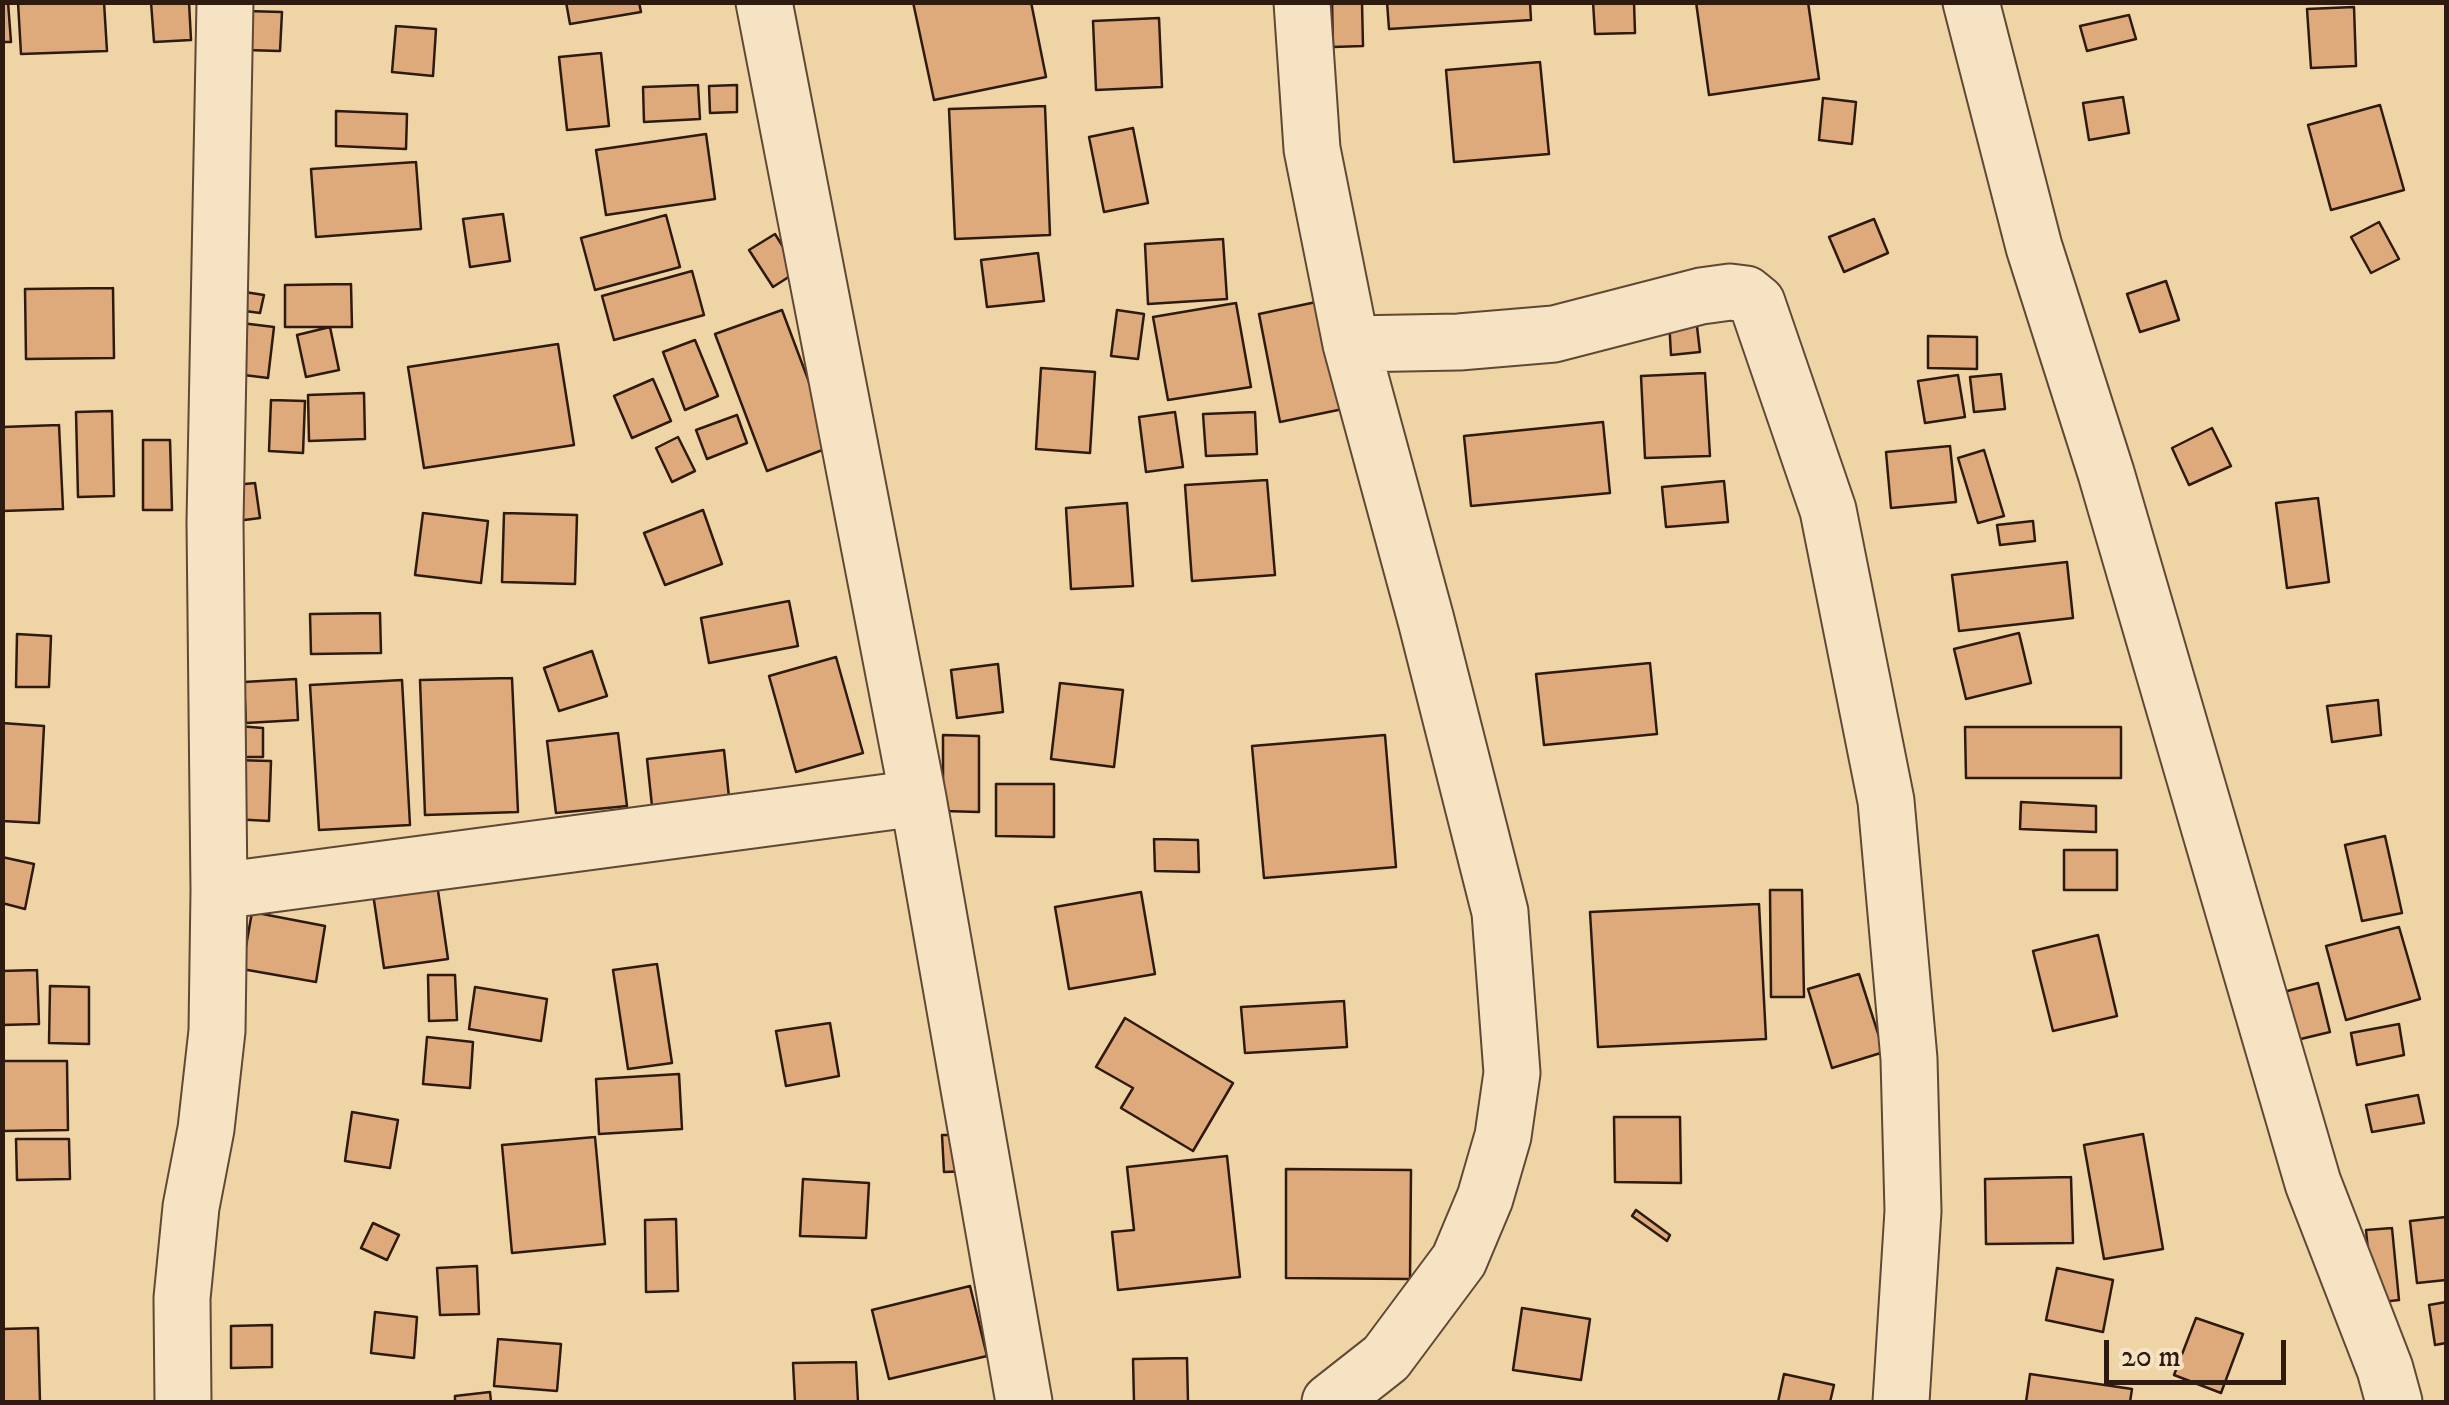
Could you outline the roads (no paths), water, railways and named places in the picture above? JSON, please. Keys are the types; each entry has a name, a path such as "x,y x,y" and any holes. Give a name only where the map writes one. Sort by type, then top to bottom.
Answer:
{"street":[{"path":"184,1402 182,1298 190,1207 206,1130 217,1032 215,522 225,2"},
{"path":"764,2 918,798 980,1141 1012,1352 1024,1402"},
{"path":"1302,2 1312,149 1351,344 1500,912 1512,1073 1503,1136 1485,1198 1460,1260 1386,1358 1330,1402"},
{"path":"1971,2 2034,247 2106,473 2312,1182 2394,1402"},
{"path":"1351,344 1460,342 1554,334 1730,292 1746,294 1757,302 1828,510 1886,801 1909,1059 1914,1211 1900,1402"},
{"path":"219,892 918,798"}]}
